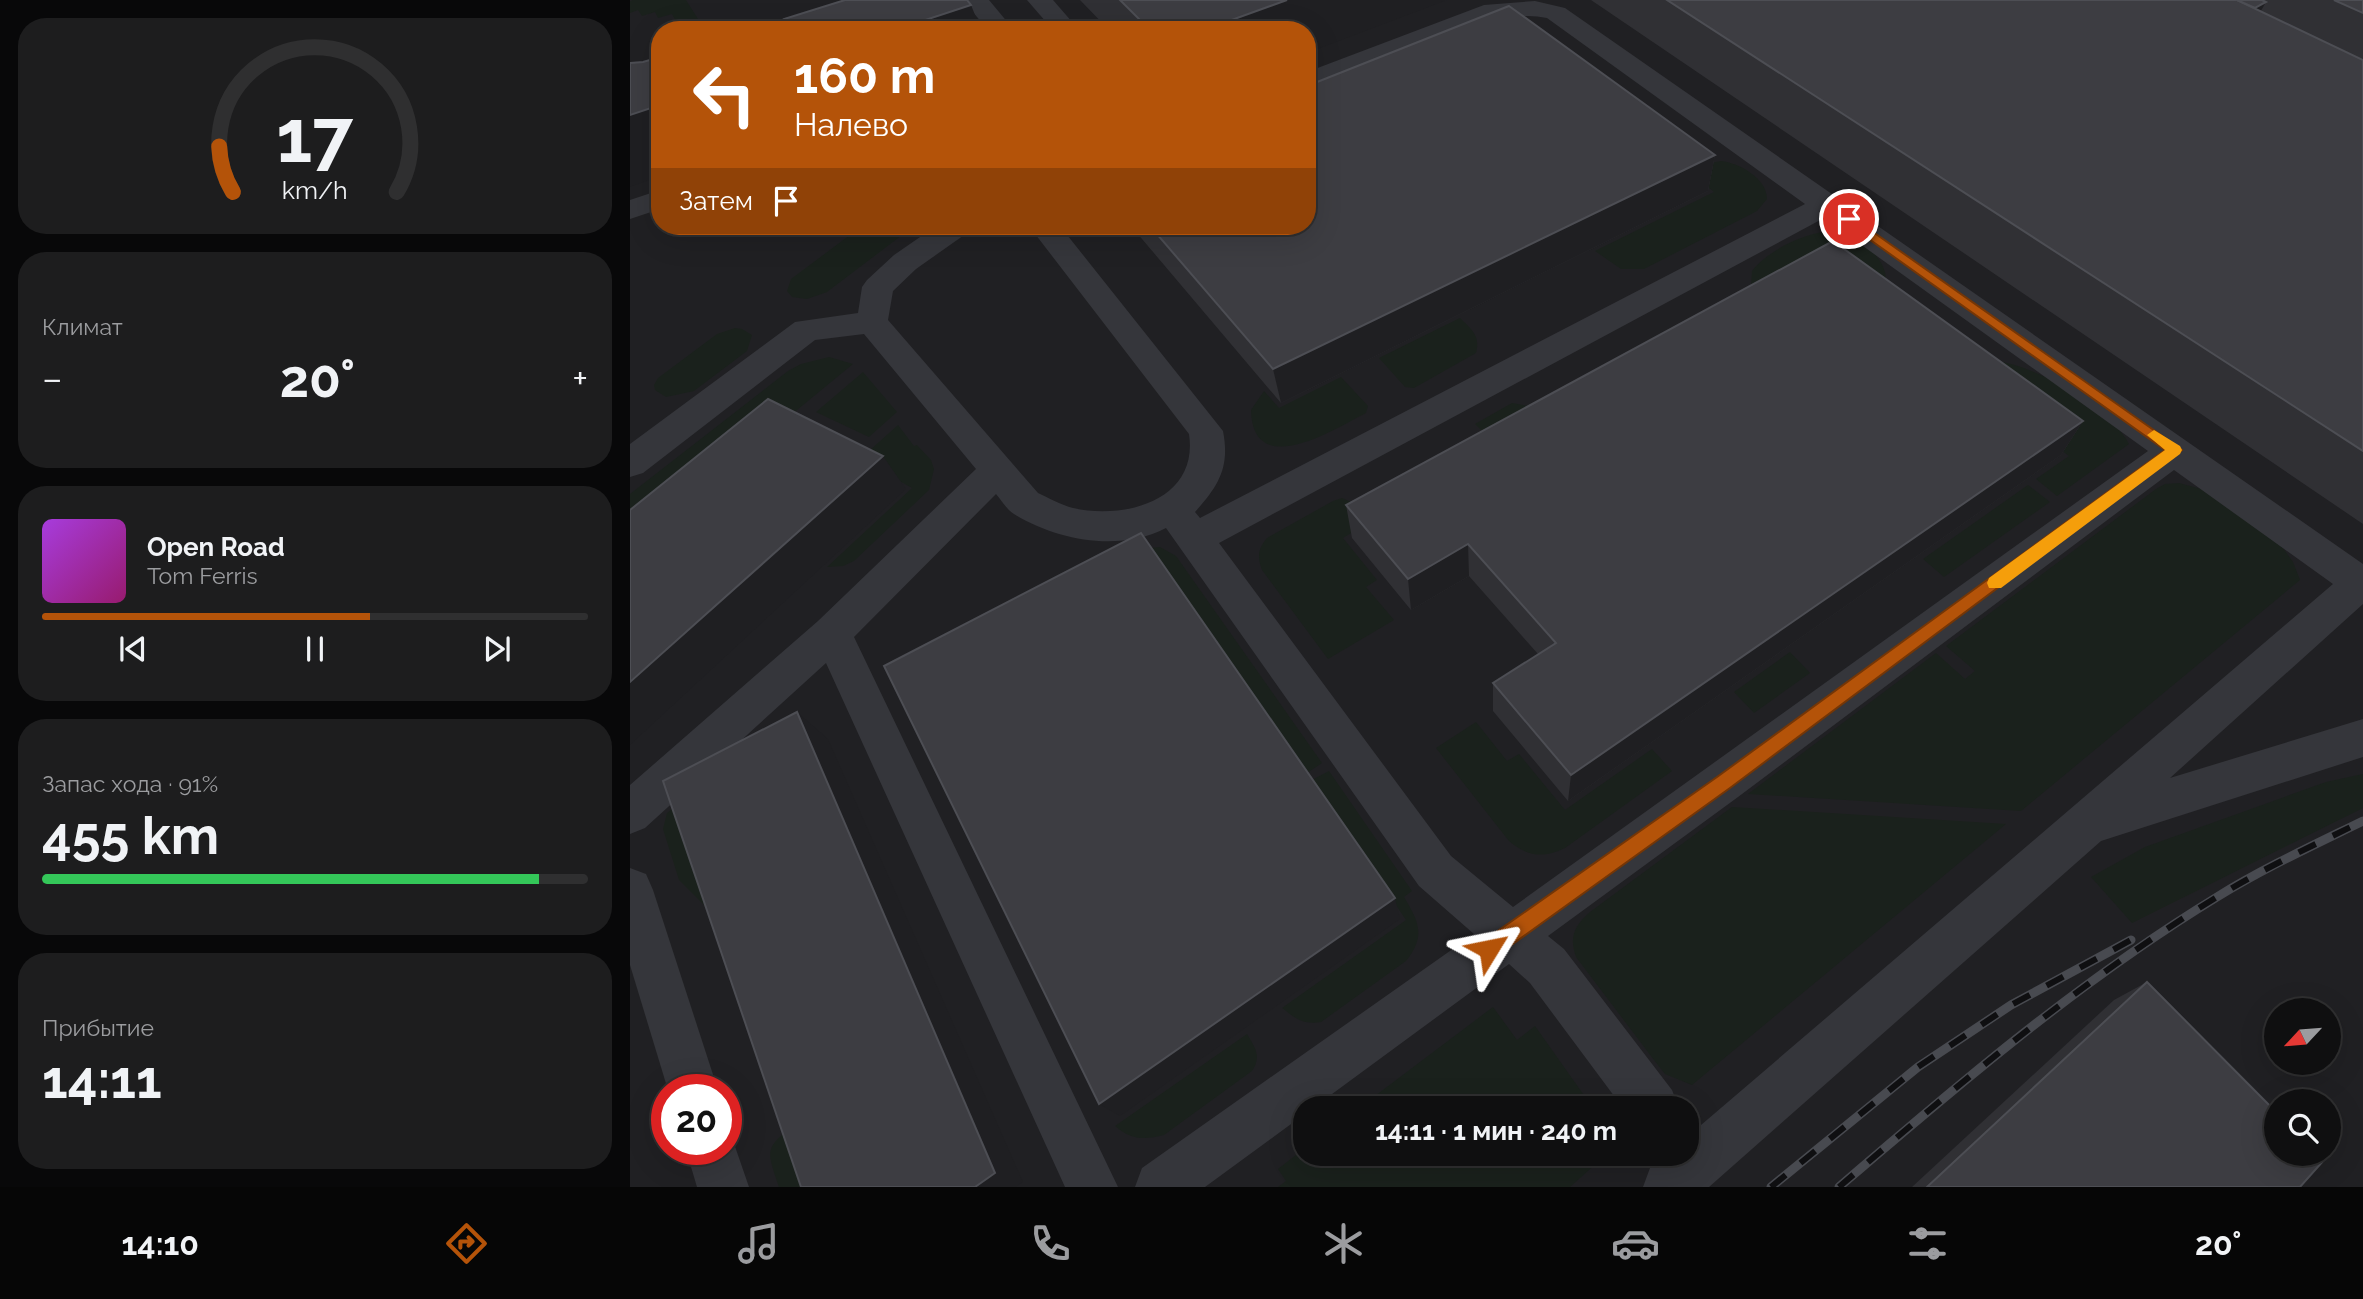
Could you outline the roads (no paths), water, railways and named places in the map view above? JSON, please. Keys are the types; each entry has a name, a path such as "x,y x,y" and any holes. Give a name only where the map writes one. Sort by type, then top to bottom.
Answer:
{"lane":[{"path":"1039,0 1059,21"},
{"path":"915,21 977,1 994,21"},
{"path":"1316,78 1510,4 1556,12 2362,584 2087,825 1684,1167"},
{"path":"1346,66 1372,87"},
{"path":"630,210 651,202"},
{"path":"943,235 905,262 878,287 872,322 1025,503 1067,522 1108,527 1144,522 1183,523 1828,204"},
{"path":"1051,235 1206,431 1209,449 1202,480 1182,502 1183,523 1435,871 1547,966 1645,1096"},
{"path":"630,463 806,330 872,322"},
{"path":"1161,1187 1723,783 2175,450"},
{"path":"630,813 740,736 832,633 997,471"},
{"path":"832,633 1092,1187"},
{"path":"2087,825 2363,737"},
{"path":"630,890 688,1074"},
{"path":"716,1165 723,1187"}],"railway":[{"path":"1839,1187 2022,1034 2118,963 2235,886 2363,821"},
{"path":"1771,1187 1918,1067 2011,1005 2131,940"}]}
